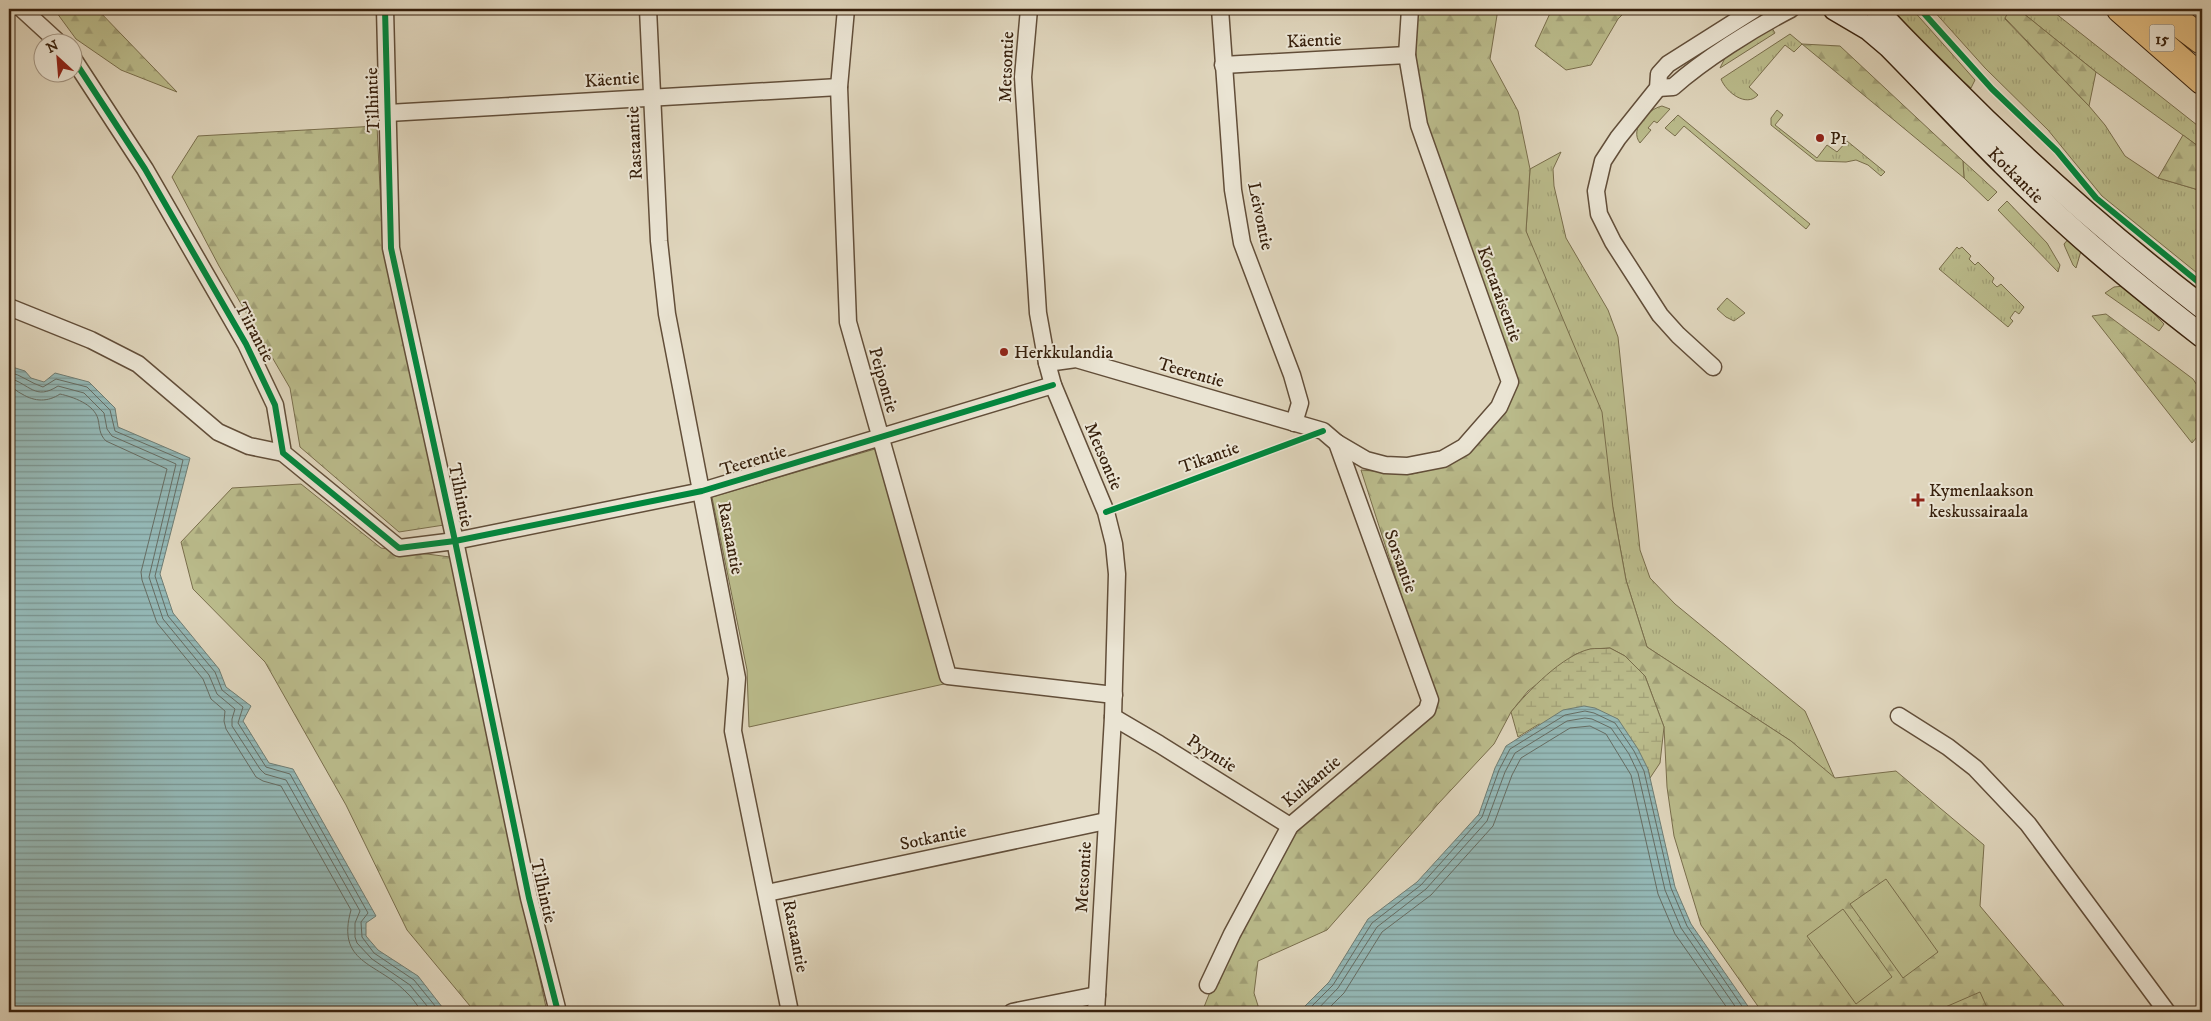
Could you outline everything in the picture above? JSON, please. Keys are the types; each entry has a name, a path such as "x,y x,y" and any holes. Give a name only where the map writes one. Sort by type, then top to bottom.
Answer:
{"highway":[{"name":"15","path":"2121,9 2202,67"},
{"path":"2121,9 2202,80"},
{"name":"15","path":"2160,9 2202,40"}],"street":[{"path":"22,9 47,32"},
{"name":"Tilhintie","path":"385,9 391,248 456,541 529,898 557,1012"},
{"name":"Rastaantie","path":"648,9 659,241 667,314 737,678 733,731 790,1012"},
{"name":"Peipontie","path":"846,9 839,86 848,322 948,676 1114,695"},
{"name":"Metsontie","path":"1029,9 1023,77 1037,294 1047,363 1053,385 1106,512 1114,544 1117,574 1113,717 1096,1012"},
{"name":"Leivontie","path":"1220,9 1233,190 1242,243 1292,375 1300,402 1294,423"},
{"name":"Kottaraisentie","path":"1337,443 1366,460 1385,465 1407,466 1443,459 1464,447 1499,407 1510,382 1419,125 1407,55 1410,9"},
{"path":"1713,367 1678,335 1660,315 1613,242 1599,214 1596,191 1603,161 1618,138 1658,88 1659,74 1668,64 1755,9"},
{"path":"1658,88 1673,87 1682,78 1732,44 1790,9"},
{"name":"Kotkantie","path":"1835,9 1869,29 1889,46 2019,179 2070,228 2130,280 2202,336"},
{"name":"Kotkantie","path":"1876,9 1972,108 2030,163 2106,230 2202,307"},
{"name":"Käentie","path":"1223,65 1407,55"},
{"name":"Tiirantie","path":"82,72 145,169 246,344 275,405 283,453"},
{"name":"Käentie","path":"388,113 839,86"},
{"path":"9,307 91,340 138,364 218,432 249,446 283,453 399,548 456,541"},
{"name":"Teerentie","path":"1047,363 1076,359 1323,431"},
{"name":"Teerentie","path":"456,541 702,491 1053,385"},
{"name":"Sorsantie","path":"1323,431 1337,443 1430,700 1427,710"},
{"name":"Kuikantie","path":"1208,985 1232,934 1290,826 1427,710"},
{"path":"1899,716 1948,747 1975,768 2028,824 2168,1012"},
{"name":"Pyyntie","path":"1113,717 1290,826"},
{"name":"Sotkantie","path":"767,893 1106,821"},
{"path":"1012,1012 1097,995"}],"green space":[{"path":"54,9 97,9 177,92 121,70 82,43 82,32 71,32"},
{"path":"1418,9 1498,9 1490,59 1518,111 1530,169 1526,231 1602,412 1613,508 1626,580 1647,647 1791,741 1835,778 1896,771 1984,845 1980,906 2069,1012 1762,1012 1701,925 1674,836 1667,787 1664,727 1645,676 1625,656 1610,648 1591,649 1576,654 1528,691 1511,712 1494,744 1438,804 1327,930 1258,961 1254,993 1260,1012 1202,1012 1212,987 1294,831 1435,700 1361,470 1412,474 1443,467 1478,444 1505,412 1517,385 1426,126 1414,55"},
{"path":"1552,9 1628,9 1618,19 1591,65 1566,70 1535,46"},
{"path":"1886,9 1912,9 1975,80 1971,88 1918,42"},
{"path":"1932,9 2010,9 2005,19 2089,106 2105,125 2125,156 2158,178 2202,191 2202,277 2102,196 2048,130 1985,68"},
{"path":"2010,9 2018,9 2096,72 2089,106 2005,18"},
{"path":"2018,9 2050,9 2202,129 2202,149 2096,72"},
{"path":"1772,28 1775,33 1720,68 1725,58"},
{"path":"1790,34 1802,44 1794,52 1785,45 1749,87 1758,95 1753,99 1742,99 1727,89 1721,79"},
{"path":"1802,44 1840,46 1963,161 1964,178"},
{"path":"1662,106 1670,109 1657,123 1654,121 1648,128 1651,130 1640,143 1637,138 1638,126 1646,115"},
{"path":"1777,110 1783,115 1775,125 1817,158 1827,145 1837,152 1847,141 1885,172 1881,176 1868,165 1856,160 1846,162 1816,161 1771,125 1771,118"},
{"path":"1678,115 1810,224 1806,229 1684,126 1675,136 1665,128"},
{"path":"377,126 383,250 444,525 399,532 300,447 290,388 219,266 172,177 198,136"},
{"path":"2183,135 2202,149 2202,191 2158,178"},
{"path":"1561,152 1553,169 1554,186 1566,238 1608,310 1618,337 1640,550 1650,578 1675,604 1805,711 1835,779 1791,741 1647,647 1626,580 1613,508 1526,231 1530,169"},
{"path":"1963,161 1997,192 1988,201 1964,178"},
{"path":"2007,201 2047,243 2060,265 2058,272 1998,210"},
{"path":"2071,236 2081,251 2076,268 2064,244"},
{"path":"1957,247 1959,249 1962,247 1971,256 1969,259 1975,265 1978,262 1994,278 1992,282 1997,287 2001,284 2024,307 2019,314 2015,311 2010,318 2013,321 2008,327 1939,269"},
{"path":"2124,286 2133,292 2164,324 2159,331 2105,293 2114,287"},
{"path":"1727,298 1745,313 1734,321 1717,309"},
{"path":"2106,314 2193,379 2202,393 2202,431 2192,443 2092,316"},
{"path":"875,449 944,684 749,727 747,670 712,497"},
{"path":"301,484 381,548 450,557 547,1012 475,1012 407,930 346,805 265,662 193,589 181,542 232,488"},
{"path":"1610,648 1625,656 1645,676 1664,727 1660,763 1650,778 1648,769 1539,724 1518,737 1511,712 1536,684 1569,658 1590,649"},
{"path":"1886,879 1938,952 1903,978 1850,904"},
{"path":"1843,909 1892,977 1856,1004 1807,936"},
{"path":"1980,992 1989,1012 1934,1012"}],"water":[{"path":"9,366 25,371 31,378 44,382 55,373 89,382 115,408 118,427 190,458 160,574 173,613 219,669 226,687 251,706 243,721 269,763 293,769 376,916 366,923 366,936 378,950 418,976 446,1012 9,1012"},
{"path":"1584,706 1595,708 1618,719 1638,749 1648,769 1675,887 1691,924 1752,1012 1299,1012 1329,982 1368,919 1417,882 1479,814 1495,768 1506,746 1563,710"}],"cycle path":[{"path":"385,9 391,248 455,541 529,898 558,1012"},
{"path":"1920,9 1992,89 2057,151 2096,198 2202,285"},
{"path":"82,72 145,169 246,344 275,405 283,453 399,548 455,541 702,491 1053,385"},
{"name":"Tikantie","path":"1106,512 1323,431"}],"place":[{"name":"P1","path":"1820,138"},
{"name":"Herkkulandia","path":"1004,352"},
{"name":"Kymenlaakson keskussairaala","path":"1918,500"}]}
